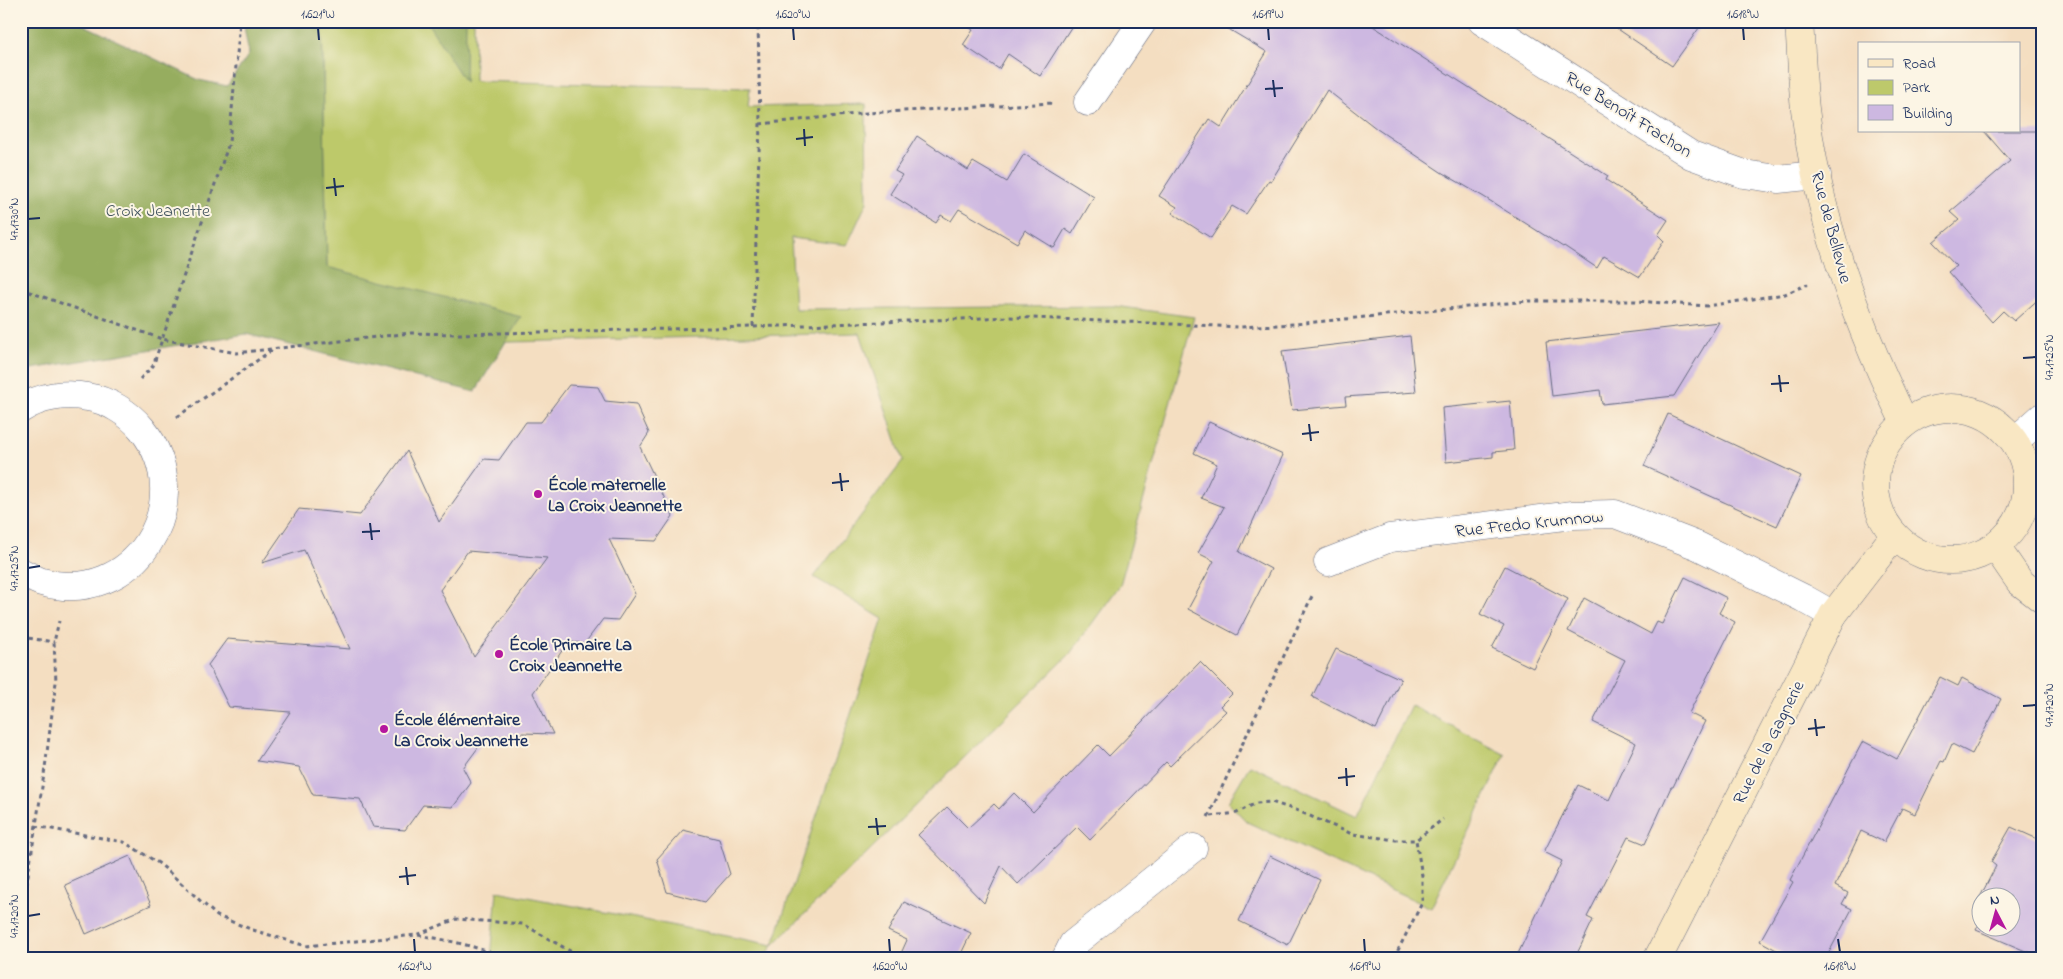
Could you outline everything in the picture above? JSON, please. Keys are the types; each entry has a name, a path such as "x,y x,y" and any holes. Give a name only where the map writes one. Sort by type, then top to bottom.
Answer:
{"street":[{"path":"1088,102 1143,21"},
{"name":"Rue Benoît Frachon","path":"1482,21 1691,155 1744,174 1778,179 1816,175"},
{"name":"Rue de Bellevue","path":"1799,21 1805,109 1816,175 1841,269 1884,382 1905,423"},
{"path":"21,409 41,399 78,395 96,398 112,405 135,420 152,442 162,465 166,490 162,515 152,538 136,559 116,574 92,583 67,586 41,582 21,572"},
{"path":"1943,408 1964,409 1984,415 2001,426 2015,441 2022,455 2028,486 2034,499 2015,526 1996,547 1976,557 1954,561 1931,558 1911,550 1894,536 1883,521 1877,504 1874,486 1876,468 1882,451 1891,436 1905,423 1923,413 1943,408"},
{"path":"2015,441 2042,416"},
{"name":"Rue Fredo Krumnow","path":"1328,562 1390,538 1573,515 1615,514 1698,546 1833,615"},
{"name":"Rue de la Gagnerie","path":"1658,958 1833,615 1894,536"},
{"path":"1996,547 2020,582 2042,600"},
{"path":"1066,958 1073,944 1193,848"}],"path":[{"path":"112,405 153,366 229,143 240,21"},
{"path":"753,327 760,124 758,21"},
{"path":"760,124 867,113 1088,102"},
{"path":"21,289 162,339 236,353 412,333 466,334 753,327 1010,317 1240,327 1295,324 1528,301 1636,301 1707,306 1785,294 1841,269"},
{"path":"152,442 167,425 274,348"},
{"path":"1193,848 1328,562"},
{"path":"21,956 24,943 26,888 34,826 45,768 56,682 54,642 67,586"},
{"path":"21,638 54,642"},
{"path":"1208,817 1237,813 1256,803 1271,802 1296,810 1352,834 1396,840 1416,840 1443,818"},
{"path":"34,826 124,842 160,864 217,916 306,946 417,935 470,946 504,958"},
{"path":"1394,958 1422,903 1422,876 1416,840"},
{"path":"417,935 456,919 522,924 582,958"}],"green space":[{"name":"Croix Jeanette","path":"21,21 76,21 199,80 227,86 249,54 243,21 322,21 327,267 521,317 475,392 246,334 25,370 21,367"},
{"path":"322,21 474,21 475,81 750,88 748,107 866,104 867,202 847,245 791,238 795,309 1114,306 1194,317 1120,585 1069,655 773,945 883,619 814,577 903,461 860,333 357,346 327,267"},
{"path":"425,21 466,21 465,82 427,22"},
{"path":"1411,705 1505,754 1431,908 1247,822 1228,802 1250,765 1357,816"},
{"path":"497,891 773,945 765,958 491,958"}],"building":[{"path":"960,21 1075,21 1040,76 1008,54 999,69 963,45 973,30"},
{"path":"1215,21 1365,21 1608,176 1606,180 1668,220 1658,235 1664,241 1640,277 1604,256 1597,268 1441,172 1377,129 1327,90 1271,181 1269,180 1246,214 1232,206 1211,238 1172,213 1177,207 1159,196 1209,119 1221,127 1267,52"},
{"path":"1606,21 1704,21 1672,66"},
{"path":"2042,131 2042,296 2014,321 2003,311 1992,322 1948,272 1956,266 1933,242 1959,220 1950,212 2010,161 1985,132"},
{"path":"917,136 968,170 973,162 1007,182 1024,154 1094,197 1072,234 1065,229 1054,248 1025,230 1017,243 959,209 951,221 941,215 936,223 890,194 902,175 895,171"},
{"path":"1719,322 1674,396 1602,404 1600,390 1552,396 1546,342"},
{"path":"1410,336 1416,392 1345,397 1346,405 1292,410 1282,351"},
{"path":"569,385 598,387 605,401 636,404 649,433 640,447 673,516 656,541 609,539 635,594 618,620 603,619 585,643 568,642 533,693 553,734 522,733 517,739 486,737 463,768 471,783 453,807 423,805 405,830 373,827 360,799 313,795 299,767 257,761 290,712 229,707 208,665 227,639 350,649 304,550 262,563 299,509 360,515 407,451 439,522 484,459 499,460 526,422 541,422","holes":["468,551 547,558 474,657 440,590"]},
{"path":"1510,401 1514,450 1493,452 1493,457 1446,462 1442,408"},
{"path":"1668,414 1801,476 1777,526 1644,466"},
{"path":"1209,422 1283,455 1239,552 1271,569 1237,635 1188,609 1214,561 1198,553 1224,507 1201,498 1217,464 1194,453"},
{"path":"1505,566 1568,599 1533,668 1492,648 1504,626 1480,614"},
{"path":"1685,577 1727,598 1719,613 1735,622 1689,713 1705,721 1673,787 1671,787 1645,844 1628,837 1587,917 1593,920 1575,958 1516,958 1562,861 1544,852 1578,785 1609,800 1636,743 1593,722 1625,660 1568,631 1584,598 1651,634 1657,622 1662,624"},
{"path":"1336,649 1401,679 1376,729 1312,697"},
{"path":"1200,662 1232,694 1220,706 1226,711 1170,766 1166,762 1090,840 1077,827 1018,884 1001,866 984,903 918,835 947,807 968,828 994,804 999,809 1014,793 1033,812 1098,745 1109,756"},
{"path":"1940,677 1958,686 1962,678 2001,699 1972,754 1952,744 1944,762 1941,761 1915,814 1902,808 1884,842 1861,831 1835,886 1848,893 1842,904 1852,909 1826,958 1791,958 1760,941 1793,882 1790,880 1863,741 1897,759"},
{"path":"2011,827 2042,841 2042,958 1990,936 2020,936 2020,886 1986,886 1996,866 1991,862"},
{"path":"683,830 719,839 730,874 705,902 667,892 657,859"},
{"path":"130,856 151,905 86,934 65,885"},
{"path":"1270,856 1320,880 1288,945 1239,921"},
{"path":"904,902 971,933 959,958 899,958 907,940 888,931"}],"place":[{"name":"École maternelle La Croix Jeannette","path":"538,494"},
{"name":"École Primaire La Croix Jeannette","path":"499,654"},
{"name":"École élémentaire La Croix Jeannette","path":"384,729"}]}
